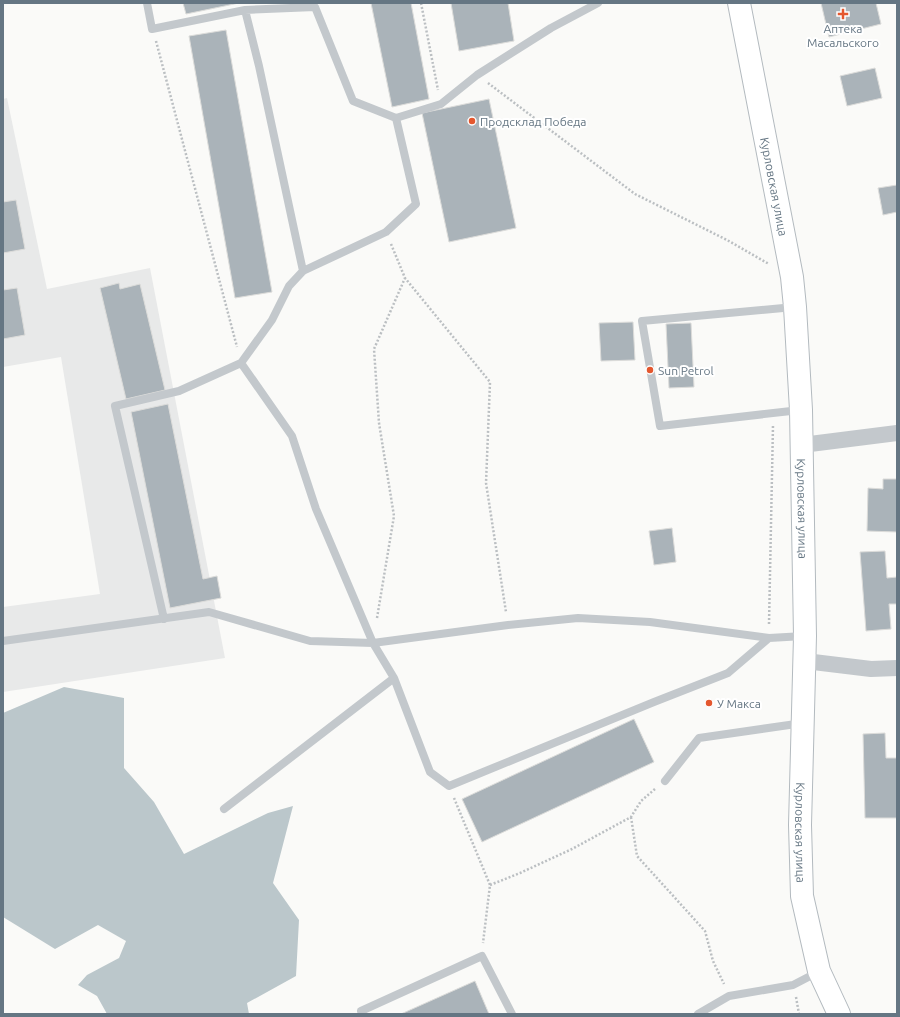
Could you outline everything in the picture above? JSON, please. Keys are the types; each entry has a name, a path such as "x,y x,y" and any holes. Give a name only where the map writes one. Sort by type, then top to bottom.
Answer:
{"main road":[{"name":"Курловская улица","path":"739,3 792,277 795,307 801,410 805,636 804,723 800,825 802,896 819,971 839,1014"}],"street":[{"path":"802,444 897,433"},
{"path":"805,661 871,669 897,668"}],"lane":[{"path":"147,3 152,29 245,10 315,7 353,101 396,118 441,104 477,75 551,28 598,3"},
{"path":"245,10 259,66 303,271"},
{"path":"164,619 115,406 179,391 241,363 272,320 289,286 303,271 386,232 416,204 396,118"},
{"path":"795,307 642,321 660,426 801,410"},
{"path":"241,363 292,436 316,509 373,643 394,678 430,772 450,786 728,673 769,638"},
{"path":"3,641 209,612 310,641 373,643 508,625 578,618 650,622 769,638 805,636"},
{"path":"224,809 394,678"},
{"path":"665,781 699,738 804,723"},
{"path":"362,1014 361,1011 482,956 512,1014"},
{"path":"698,1014 729,996 793,985 819,971"}],"path":[{"path":"421,3 441,104"},
{"path":"152,29 241,363"},
{"path":"477,75 635,194 727,240 792,277"},
{"path":"386,232 404,278 490,382 486,483 508,625"},
{"path":"373,643 394,516 379,424 374,349 404,278"},
{"path":"769,638 774,413"},
{"path":"490,885 520,874 572,849 631,817 641,801 665,781"},
{"path":"450,786 490,885 482,956"},
{"path":"631,817 637,856 705,931 713,961 729,996"}],"shaded area":[{"path":"7,98 47,289 150,268 225,658 3,692 3,607 100,594 61,357 3,367 3,99"},
{"path":"64,687 124,698 124,768 154,802 184,854 268,813 293,806 273,883 299,920 296,976 247,1003 249,1014 107,1014 97,996 78,985 87,975 119,958 126,941 98,925 55,949 3,917 3,713"}],"building":[{"path":"183,3 239,3 186,14"},
{"path":"371,3 411,3 429,99 392,107"},
{"path":"451,3 508,3 514,41 459,51"},
{"path":"821,3 876,3 881,24 829,37"},
{"path":"226,30 272,292 235,298 189,36"},
{"path":"875,68 882,98 847,106 840,76"},
{"path":"489,99 516,228 449,242 422,113"},
{"path":"897,185 897,212 883,215 878,188"},
{"path":"16,200 25,249 3,253 3,202"},
{"path":"119,283 120,289 140,284 165,390 126,399 100,288"},
{"path":"17,288 25,335 3,339 3,290"},
{"path":"633,322 635,360 601,361 599,323"},
{"path":"691,323 694,387 669,388 666,324"},
{"path":"168,404 203,579 217,576 221,598 170,608 131,412"},
{"path":"883,479 897,479 897,532 867,531 868,488 883,489"},
{"path":"672,528 676,562 654,565 649,531"},
{"path":"885,551 887,578 897,577 897,604 889,604 891,629 866,631 860,552"},
{"path":"634,719 654,762 482,842 462,799"},
{"path":"885,733 886,758 897,758 897,818 865,818 863,734"},
{"path":"475,981 489,1014 401,1014"}],"place":[{"name":"Аптека Масальского","path":"843,14"},
{"name":"Продсклад Победа","path":"472,121"},
{"name":"Sun Petrol","path":"650,370"},
{"name":"У Макса","path":"709,703"}]}
